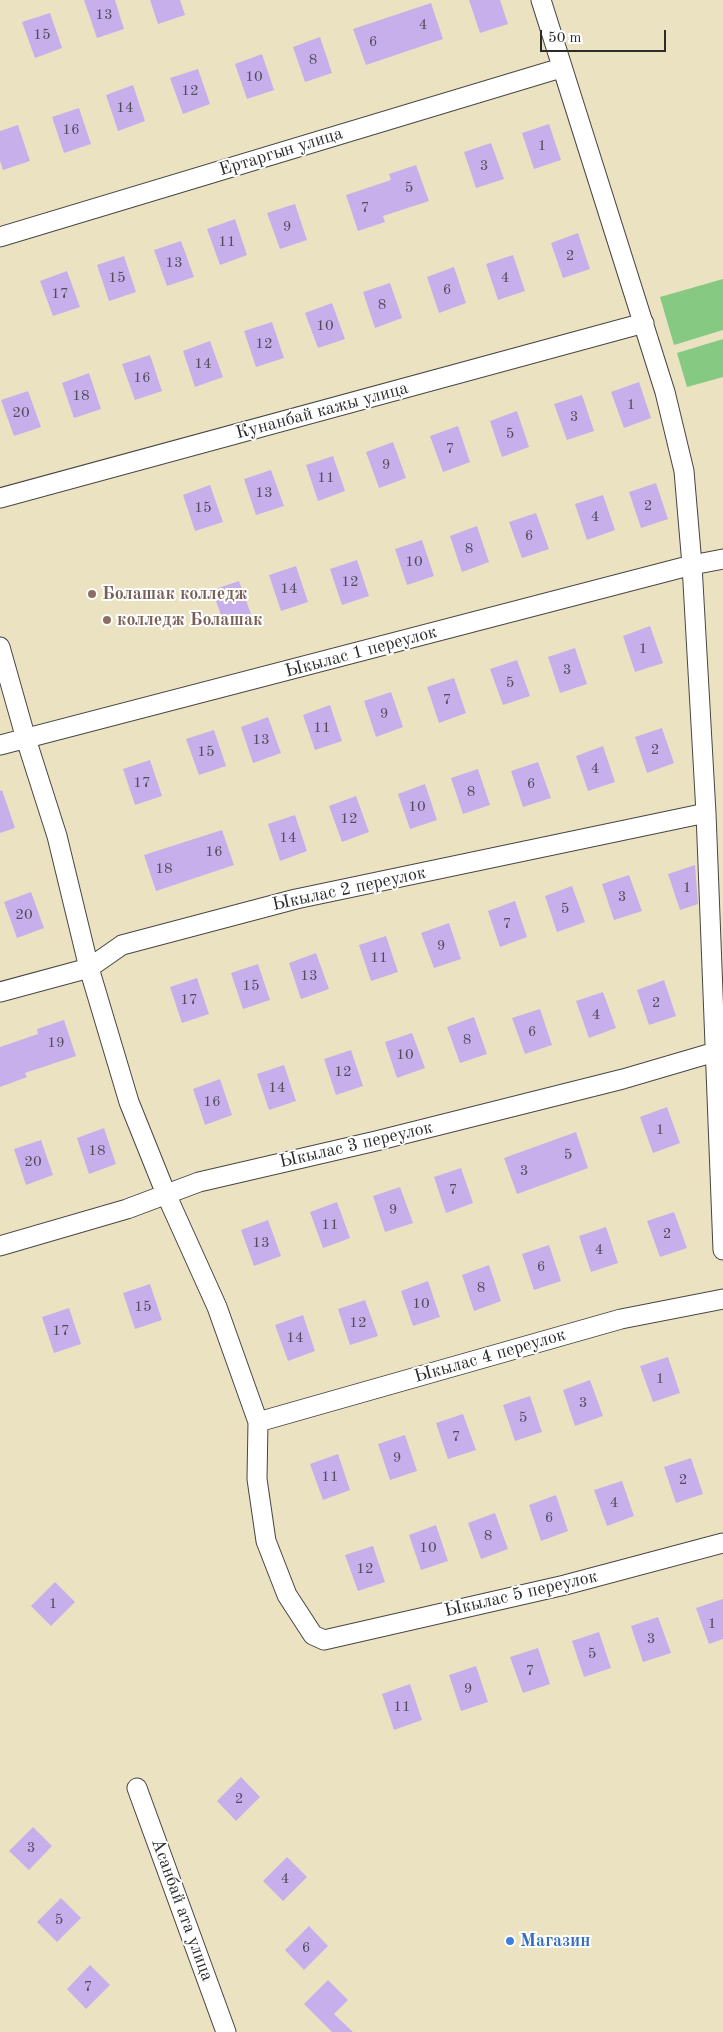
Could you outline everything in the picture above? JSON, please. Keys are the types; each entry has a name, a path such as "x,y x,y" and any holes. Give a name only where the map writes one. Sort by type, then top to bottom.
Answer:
{"street":[{"path":"541,0 665,392 684,471 692,565 706,813 723,1250"},
{"name":"Ертаргын улица","path":"0,237 562,68"},
{"name":"Кунанбай кажы улица","path":"0,498 644,323"},
{"name":"Ыкылас 1 переулок","path":"0,745 692,565 723,559"},
{"path":"0,647 26,739 57,836 90,968 129,1102 166,1194 217,1307 258,1422"},
{"name":"Ыкылас 2 переулок","path":"0,992 90,968 122,945 296,899 706,813"},
{"name":"Ыкылас 3 переулок","path":"0,1246 127,1209 199,1182 395,1136 623,1079 714,1052"},
{"name":"Ыкылас 4 переулок","path":"258,1422 622,1319 723,1299"},
{"name":"Ыкылас 5 переулок","path":"258,1422 257,1479 266,1541 287,1595 318,1639 324,1640 565,1585 723,1543"},
{"name":"Асанбай ата улица","path":"137,1788 226,2032"}],"green space":[{"path":"723,279 723,330 674,345 660,297"},
{"path":"723,339 723,377 687,387 677,353"}],"building":[{"path":"84,0 115,0 124,29 97,38"},
{"path":"150,0 180,0 185,15 158,24"},
{"path":"469,0 500,0 508,24 480,33"},
{"path":"431,3 443,39 366,65 353,29"},
{"path":"50,13 62,48 35,58 22,22"},
{"path":"320,37 332,73 305,82 293,47"},
{"path":"262,54 274,90 247,99 235,64"},
{"path":"198,69 210,104 183,114 170,78"},
{"path":"133,85 145,121 118,131 106,95"},
{"path":"79,108 91,144 64,153 52,117"},
{"path":"549,124 561,160 534,169 522,133"},
{"path":"18,125 30,161 3,170 0,161 0,131"},
{"path":"491,143 504,179 476,188 464,152"},
{"path":"416,165 429,201 383,216 385,222 358,231 346,195 391,180 389,174"},
{"path":"295,204 307,240 280,249 267,213"},
{"path":"235,219 247,255 220,265 207,229"},
{"path":"578,233 590,269 563,278 551,243"},
{"path":"181,241 194,277 167,286 154,250"},
{"path":"513,255 525,291 498,300 486,264"},
{"path":"124,256 136,292 109,301 97,265"},
{"path":"454,267 466,303 439,313 427,277"},
{"path":"67,271 80,307 53,316 40,281"},
{"path":"390,283 402,318 375,328 363,292"},
{"path":"332,303 345,339 318,348 305,313"},
{"path":"272,322 284,358 256,367 244,331"},
{"path":"210,341 223,377 195,387 183,351"},
{"path":"150,355 162,391 135,400 122,364"},
{"path":"89,373 101,409 74,418 62,383"},
{"path":"639,382 651,418 624,428 611,392"},
{"path":"28,391 41,427 14,436 1,400"},
{"path":"582,395 594,431 567,440 554,404"},
{"path":"517,411 529,447 502,457 490,421"},
{"path":"458,426 470,462 443,472 430,436"},
{"path":"393,442 406,478 379,488 366,452"},
{"path":"333,456 345,491 318,501 306,465"},
{"path":"271,470 284,506 256,515 244,479"},
{"path":"656,483 668,519 641,528 629,492"},
{"path":"210,485 223,522 195,531 183,495"},
{"path":"603,495 615,530 587,540 575,504"},
{"path":"536,513 549,549 522,558 509,522"},
{"path":"477,526 489,562 462,572 450,536"},
{"path":"422,540 434,576 407,585 395,549"},
{"path":"357,560 369,596 342,605 330,569"},
{"path":"296,566 308,602 281,611 269,575"},
{"path":"239,581 252,617 225,626 212,590"},
{"path":"650,626 663,663 635,672 623,636"},
{"path":"575,648 587,684 560,693 548,657"},
{"path":"517,660 530,696 503,705 490,669"},
{"path":"454,678 466,713 439,723 427,687"},
{"path":"391,692 403,727 376,737 364,701"},
{"path":"330,705 342,741 315,750 303,715"},
{"path":"268,717 281,753 253,763 241,727"},
{"path":"662,728 674,763 647,773 635,737"},
{"path":"214,730 226,766 199,775 186,739"},
{"path":"603,746 615,782 588,791 576,756"},
{"path":"150,760 162,796 135,805 123,769"},
{"path":"538,762 551,798 523,807 511,771"},
{"path":"478,769 490,805 463,814 451,778"},
{"path":"425,784 437,820 410,829 398,794"},
{"path":"2,790 15,828 0,833 0,791"},
{"path":"356,796 369,832 342,842 329,806"},
{"path":"295,815 307,851 280,861 268,824"},
{"path":"222,830 234,865 156,891 144,855"},
{"path":"695,865 698,904 680,910 668,874"},
{"path":"629,875 642,911 614,920 602,884"},
{"path":"572,886 585,922 557,932 545,896"},
{"path":"31,892 44,928 17,938 4,902"},
{"path":"515,901 527,937 500,947 488,911"},
{"path":"449,923 461,959 434,968 421,933"},
{"path":"386,936 398,972 371,981 359,945"},
{"path":"316,953 329,989 301,999 289,963"},
{"path":"258,964 270,1000 243,1009 231,973"},
{"path":"197,978 209,1014 182,1023 170,987"},
{"path":"664,980 676,1016 649,1025 637,990"},
{"path":"603,992 616,1028 589,1038 576,1001"},
{"path":"540,1009 552,1045 525,1054 512,1018"},
{"path":"474,1017 487,1054 460,1063 447,1027"},
{"path":"64,1020 76,1056 25,1073 27,1077 0,1087 0,1047 38,1034 37,1029"},
{"path":"412,1033 425,1068 397,1078 385,1042"},
{"path":"351,1050 363,1086 336,1095 324,1059"},
{"path":"284,1065 296,1101 269,1110 257,1074"},
{"path":"220,1079 232,1115 205,1125 193,1089"},
{"path":"667,1107 680,1143 653,1153 640,1117"},
{"path":"104,1128 116,1164 89,1174 77,1138"},
{"path":"576,1132 588,1168 517,1194 504,1158"},
{"path":"41,1140 53,1175 26,1185 14,1149"},
{"path":"461,1168 473,1203 446,1213 434,1177"},
{"path":"400,1187 413,1223 385,1232 373,1196"},
{"path":"337,1202 350,1238 323,1248 310,1212"},
{"path":"674,1212 687,1248 660,1257 647,1221"},
{"path":"268,1220 281,1256 254,1266 241,1230"},
{"path":"606,1227 618,1263 591,1272 579,1236"},
{"path":"549,1245 561,1281 534,1290 522,1254"},
{"path":"489,1265 501,1301 474,1311 462,1275"},
{"path":"428,1281 440,1317 413,1326 401,1291"},
{"path":"150,1284 162,1320 135,1329 123,1293"},
{"path":"365,1300 378,1336 350,1345 338,1309"},
{"path":"69,1308 81,1344 54,1353 42,1317"},
{"path":"303,1315 315,1351 288,1361 275,1325"},
{"path":"668,1357 680,1393 653,1402 640,1366"},
{"path":"590,1380 603,1416 575,1426 563,1390"},
{"path":"530,1396 542,1432 515,1441 503,1405"},
{"path":"463,1414 476,1450 448,1459 436,1423"},
{"path":"405,1435 417,1471 390,1480 378,1444"},
{"path":"338,1454 350,1490 323,1500 310,1464"},
{"path":"691,1458 703,1494 676,1503 664,1467"},
{"path":"622,1481 634,1516 607,1526 594,1490"},
{"path":"556,1495 568,1531 541,1541 529,1505"},
{"path":"495,1513 508,1549 481,1559 468,1523"},
{"path":"436,1525 448,1561 421,1570 409,1535"},
{"path":"373,1546 385,1582 358,1591 345,1555"},
{"path":"55,1582 75,1602 51,1626 31,1606"},
{"path":"723,1599 723,1639 709,1644 696,1608"},
{"path":"658,1617 671,1653 643,1662 631,1626"},
{"path":"599,1632 611,1668 584,1677 572,1641"},
{"path":"538,1648 550,1684 523,1693 510,1657"},
{"path":"476,1666 488,1702 461,1711 449,1675"},
{"path":"410,1684 422,1720 394,1730 382,1694"},
{"path":"241,1777 260,1797 236,1821 217,1801"},
{"path":"33,1827 52,1846 29,1870 9,1851"},
{"path":"287,1857 307,1877 283,1901 263,1881"},
{"path":"61,1898 81,1918 57,1942 37,1922"},
{"path":"309,1926 328,1946 304,1970 285,1950"},
{"path":"90,1965 110,1985 86,2009 67,1989"},
{"path":"328,1980 348,2000 334,2014 353,2032 332,2032 304,2004"}],"place":[{"name":"Болашак колледж","path":"92,594"},
{"name":"колледж Болашак","path":"107,620"},
{"name":"Магазин","path":"510,1941"}]}
